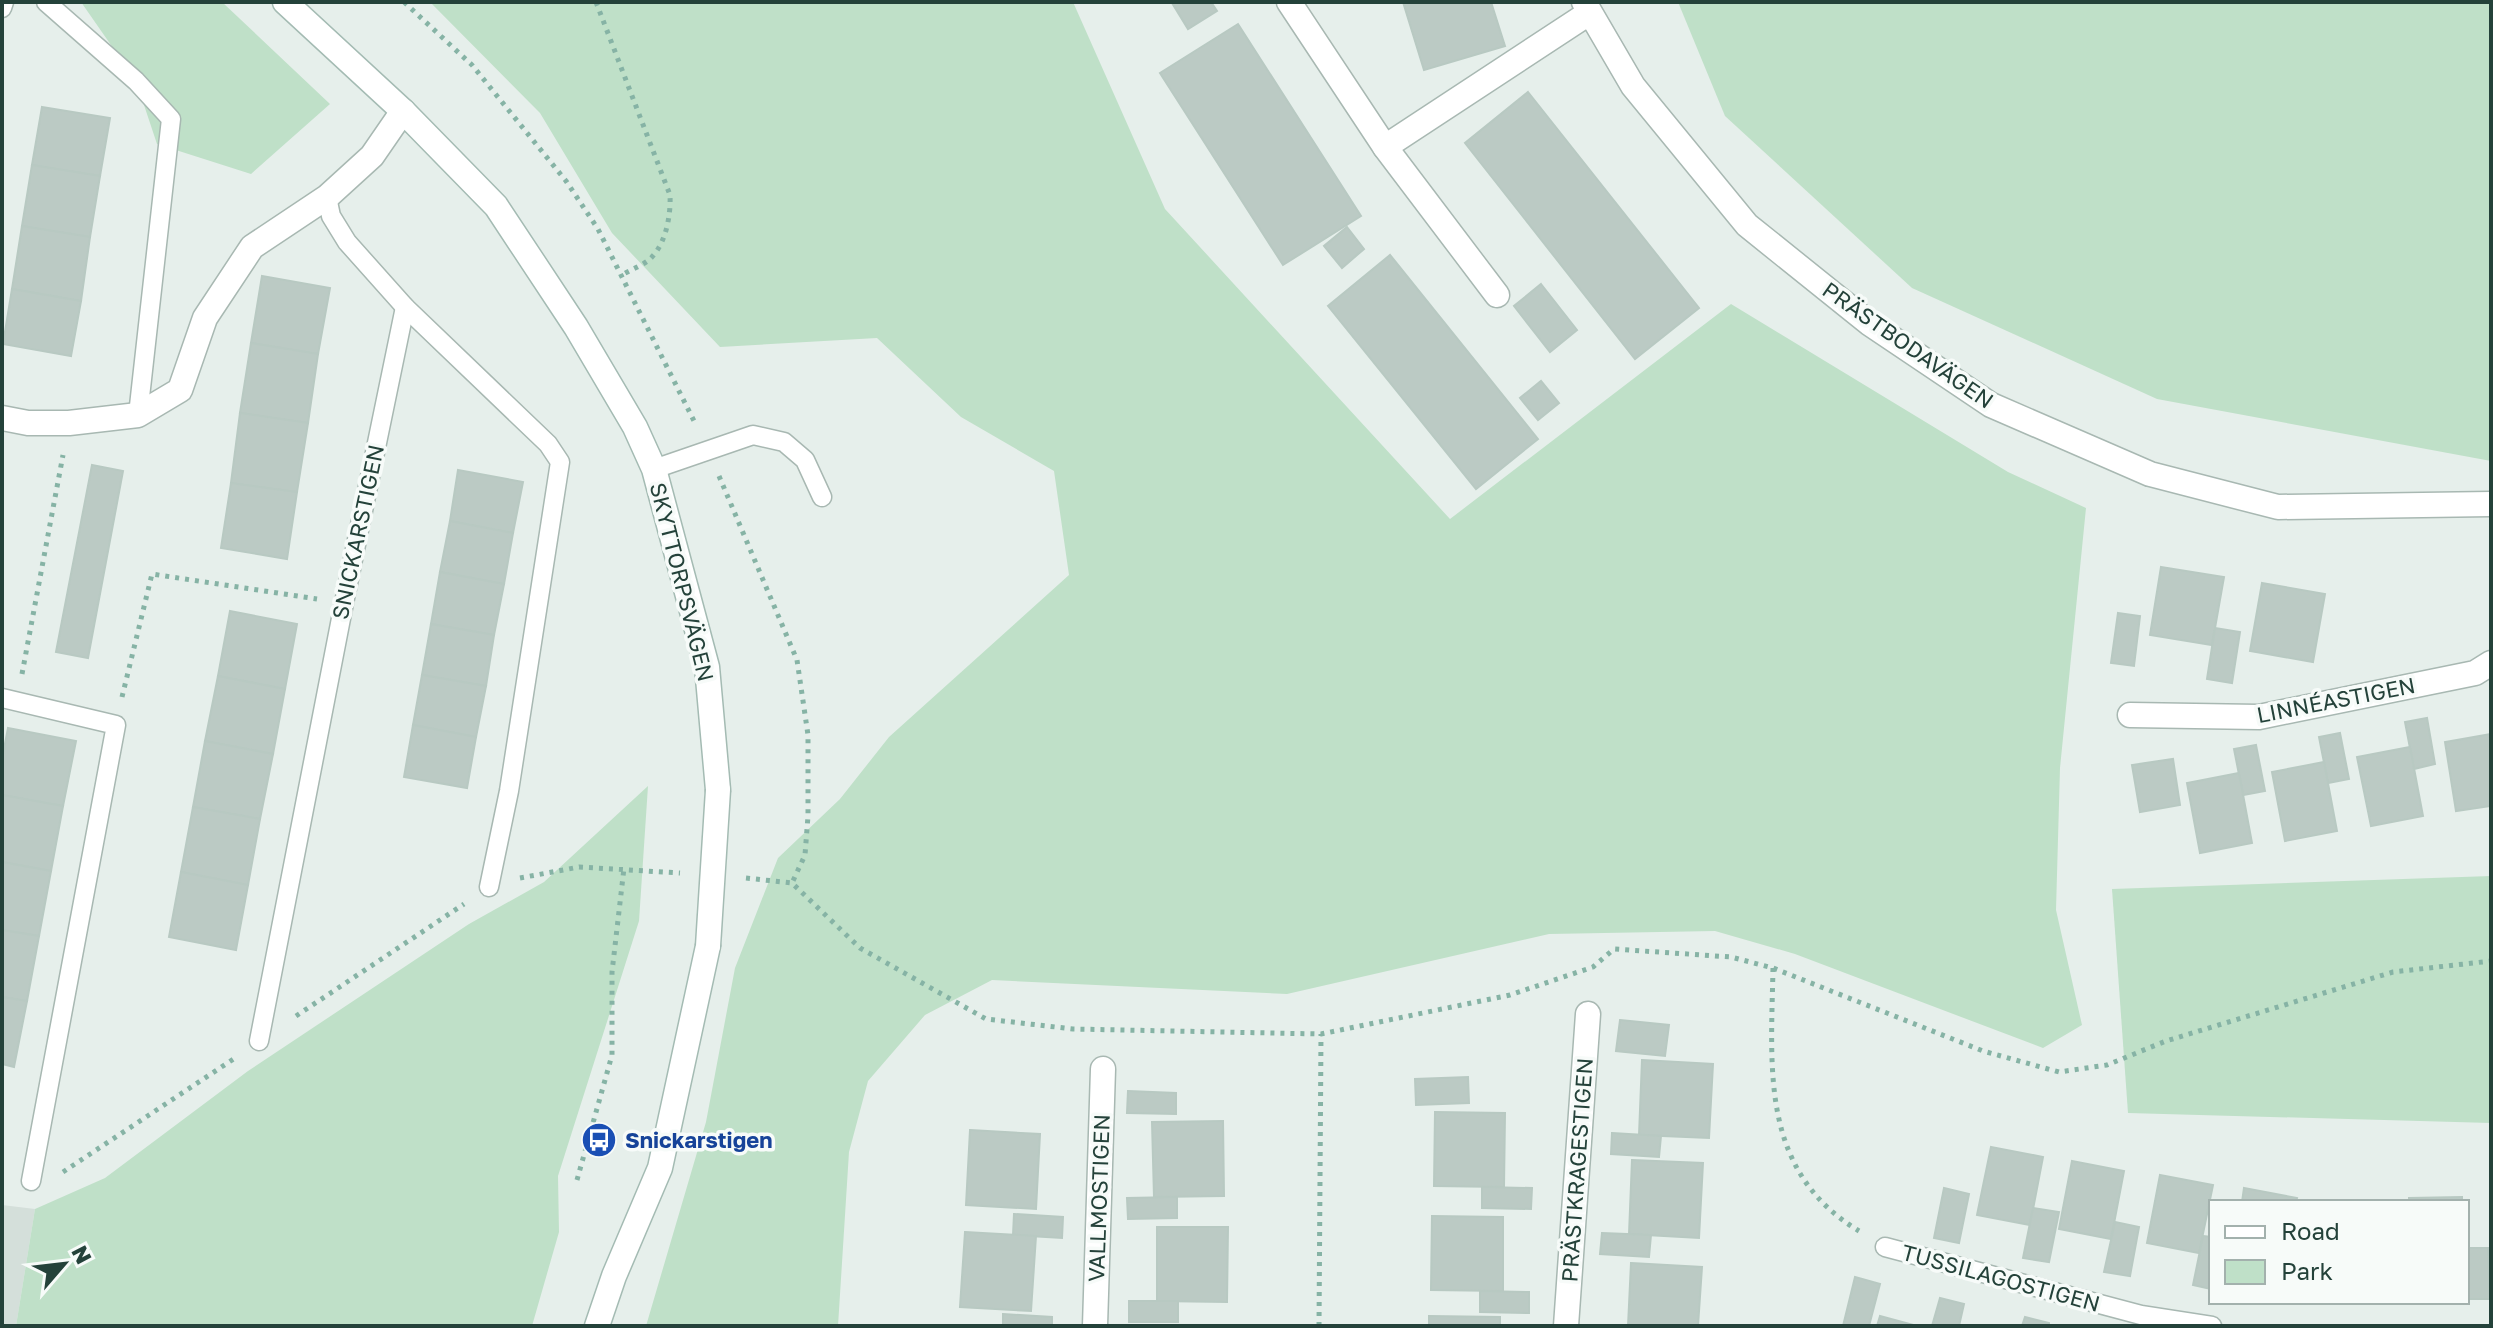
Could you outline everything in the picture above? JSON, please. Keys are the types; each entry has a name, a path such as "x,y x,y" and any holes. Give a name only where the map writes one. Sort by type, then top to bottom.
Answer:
{"street":[{"name":"SKYTTORPSVÄGEN","path":"285,2 403,111 496,206 576,327 635,427 654,469 707,667 718,790 708,946 660,1168 614,1276 597,1326"},
{"path":"1289,2 1385,147 1497,295"},
{"path":"1385,147 1587,8"},
{"name":"PRÄSTBODAVÄGEN","path":"1587,8 1633,86 1747,225 1869,323 1991,405 2150,474 2278,507 2491,504"},
{"path":"2,418 28,423 69,423 138,415 180,390 205,318 252,247 327,197 372,156 403,111"},
{"name":"LINNÉASTIGEN","path":"2130,715 2259,717 2475,673 2491,663"},
{"name":"PRÄSTKRAGESTIGEN","path":"1566,1326 1588,1014"},
{"name":"VALLMOSTIGEN","path":"1095,1326 1103,1069"}],"lane":[{"path":"2,8 4,2"},
{"path":"46,2 136,81 171,119 138,415"},
{"path":"327,197 331,216 347,242 405,307 548,444 560,462 509,791 489,887"},
{"name":"SNICKARSTIGEN","path":"259,1041 405,307"},
{"path":"654,469 753,435 784,442 805,460 822,497"},
{"path":"9,700 116,725 31,1181"},
{"name":"TUSSILAGOSTIGEN","path":"1885,1247 2141,1315 2212,1326"}],"path":[{"path":"596,2 670,195 671,210 666,230 651,258 622,275"},
{"path":"9,700 69,423"},
{"path":"116,725 152,574 344,603"},
{"path":"31,1181 57,1176 489,887 534,873 579,867 684,873"},
{"path":"577,1180 612,1055 612,972 624,868"},
{"path":"744,878 792,883 860,948 986,1019 1073,1029 1321,1034 1510,995 1593,967 1614,949 1731,957 1773,968 1983,1051 2059,1072 2107,1065 2166,1041 2393,972 2491,961"},
{"path":"1773,968 1771,1053 1781,1136 1799,1175 1817,1199 1848,1225 1885,1247"},
{"path":"1319,1326 1321,1034"}],"shaded area":[{"path":"2,1205 35,1209 16,1326 2,1326"}],"green space":[{"path":"81,2 222,2 330,104 251,174 157,144 136,81"},
{"path":"430,2 1073,2 1165,209 1450,519 1731,304 2008,472 2086,508 2060,768 2056,910 2082,1025 2043,1048 1795,954 1715,931 1549,934 1287,994 992,980 925,1015 868,1081 849,1152 838,1326 646,1326 706,1122 735,968 778,858 840,799 889,737 1069,575 1054,471 961,417 877,338 720,347 612,233 540,113"},
{"path":"1678,2 2491,2 2491,461 2157,399 1912,288 1725,116"},
{"path":"648,786 639,921 558,1176 559,1232 532,1326 16,1326 35,1209 105,1178 248,1071 469,924 544,882"},
{"path":"2491,876 2491,1123 2128,1113 2112,889"}],"building":[{"path":"1211,2 1217,11 1188,29 1172,3"},
{"path":"1403,2 1491,2 1505,46 1424,70"},
{"path":"1238,24 1361,216 1283,265 1160,73"},
{"path":"1528,92 1699,308 1635,359 1465,143"},
{"path":"42,107 110,118 100,176 32,165"},
{"path":"32,165 100,176 90,237 22,226"},
{"path":"22,226 90,237 81,301 12,289"},
{"path":"1347,227 1364,249 1342,268 1324,246"},
{"path":"1390,255 1538,439 1476,489 1328,306"},
{"path":"262,276 330,288 318,354 251,343"},
{"path":"1541,284 1577,330 1550,352 1514,306"},
{"path":"12,289 81,301 71,356 3,344"},
{"path":"251,343 318,354 308,423 240,413"},
{"path":"1541,381 1559,403 1538,420 1520,398"},
{"path":"240,413 308,423 297,492 231,483"},
{"path":"92,465 123,471 88,658 56,652"},
{"path":"458,470 523,482 513,533 450,521"},
{"path":"231,483 297,492 287,559 221,548"},
{"path":"450,521 513,533 504,584 440,572"},
{"path":"2161,567 2224,577 2212,645 2150,635"},
{"path":"440,572 504,584 494,635 431,624"},
{"path":"2262,583 2325,594 2313,662 2250,651"},
{"path":"230,611 297,624 285,689 218,676"},
{"path":"2118,613 2140,616 2134,666 2111,663"},
{"path":"431,624 494,635 486,686 422,675"},
{"path":"2215,628 2240,632 2232,683 2207,679"},
{"path":"422,675 486,686 476,737 413,725"},
{"path":"218,676 285,689 273,754 205,741"},
{"path":"2427,718 2435,764 2414,769 2405,722"},
{"path":"413,725 476,737 467,788 404,777"},
{"path":"8,728 76,741 63,806 2,795 2,759"},
{"path":"2340,733 2349,779 2328,783 2319,737"},
{"path":"2491,734 2491,806 2456,811 2445,742"},
{"path":"205,741 273,754 260,819 193,807"},
{"path":"2256,745 2265,791 2243,795 2234,749"},
{"path":"2410,747 2423,816 2371,826 2357,757"},
{"path":"2173,759 2180,805 2140,812 2132,765"},
{"path":"2324,762 2337,831 2285,841 2272,772"},
{"path":"2239,773 2252,843 2200,853 2187,783"},
{"path":"2,795 63,806 51,871 2,862"},
{"path":"193,807 260,819 248,885 181,872"},
{"path":"2,862 51,871 39,936 2,930"},
{"path":"181,872 248,885 236,950 169,937"},
{"path":"2,930 39,936 27,1001 2,997"},
{"path":"2,997 27,1001 14,1067 2,1064"},
{"path":"1620,1020 1669,1025 1665,1056 1616,1051"},
{"path":"1642,1060 1713,1064 1709,1138 1639,1135"},
{"path":"1468,1077 1469,1103 1416,1105 1415,1079"},
{"path":"1128,1091 1176,1093 1176,1114 1127,1113"},
{"path":"1435,1112 1505,1113 1504,1187 1434,1186"},
{"path":"1223,1121 1224,1196 1154,1197 1152,1122"},
{"path":"970,1130 1040,1134 1036,1209 966,1205"},
{"path":"1612,1133 1661,1136 1659,1157 1611,1154"},
{"path":"1991,1147 2043,1157 2030,1225 1977,1215"},
{"path":"1632,1160 1703,1163 1699,1238 1629,1234"},
{"path":"2072,1161 2124,1171 2111,1239 2059,1229"},
{"path":"2160,1175 2213,1185 2199,1253 2147,1243"},
{"path":"1482,1187 1532,1188 1531,1209 1482,1208"},
{"path":"1944,1188 1969,1194 1959,1243 1934,1238"},
{"path":"2244,1188 2297,1198 2296,1200 2242,1200"},
{"path":"1177,1197 1177,1218 1128,1219 1127,1198"},
{"path":"2462,1197 2462,1200 2409,1200"},
{"path":"2033,1208 2059,1212 2049,1262 2023,1258"},
{"path":"1014,1214 1063,1217 1062,1238 1013,1235"},
{"path":"1432,1216 1503,1217 1503,1291 1431,1290"},
{"path":"2115,1222 2139,1227 2130,1276 2104,1272"},
{"path":"1157,1227 1228,1227 1227,1302 1157,1301"},
{"path":"965,1232 1036,1236 1031,1311 960,1307"},
{"path":"1602,1233 1651,1235 1649,1257 1600,1254"},
{"path":"2203,1236 2209,1237 2209,1289 2193,1285"},
{"path":"2469,1248 2488,1248 2490,1299 2469,1299"},
{"path":"1631,1263 1702,1267 1698,1326 1628,1326"},
{"path":"1855,1277 1880,1284 1869,1326 1843,1326"},
{"path":"1480,1291 1529,1292 1529,1313 1480,1312"},
{"path":"1940,1298 1964,1304 1959,1326 1932,1326"},
{"path":"1129,1301 1178,1301 1178,1322 1129,1322"},
{"path":"1003,1314 1052,1317 1052,1326 1003,1326"},
{"path":"1429,1316 1500,1317 1500,1326 1429,1326"},
{"path":"1880,1316 1917,1326 1877,1326"},
{"path":"2025,1317 2049,1323 2049,1326 2022,1326"}],"place":[{"name":"Snickarstigen","path":"599,1140"}]}
